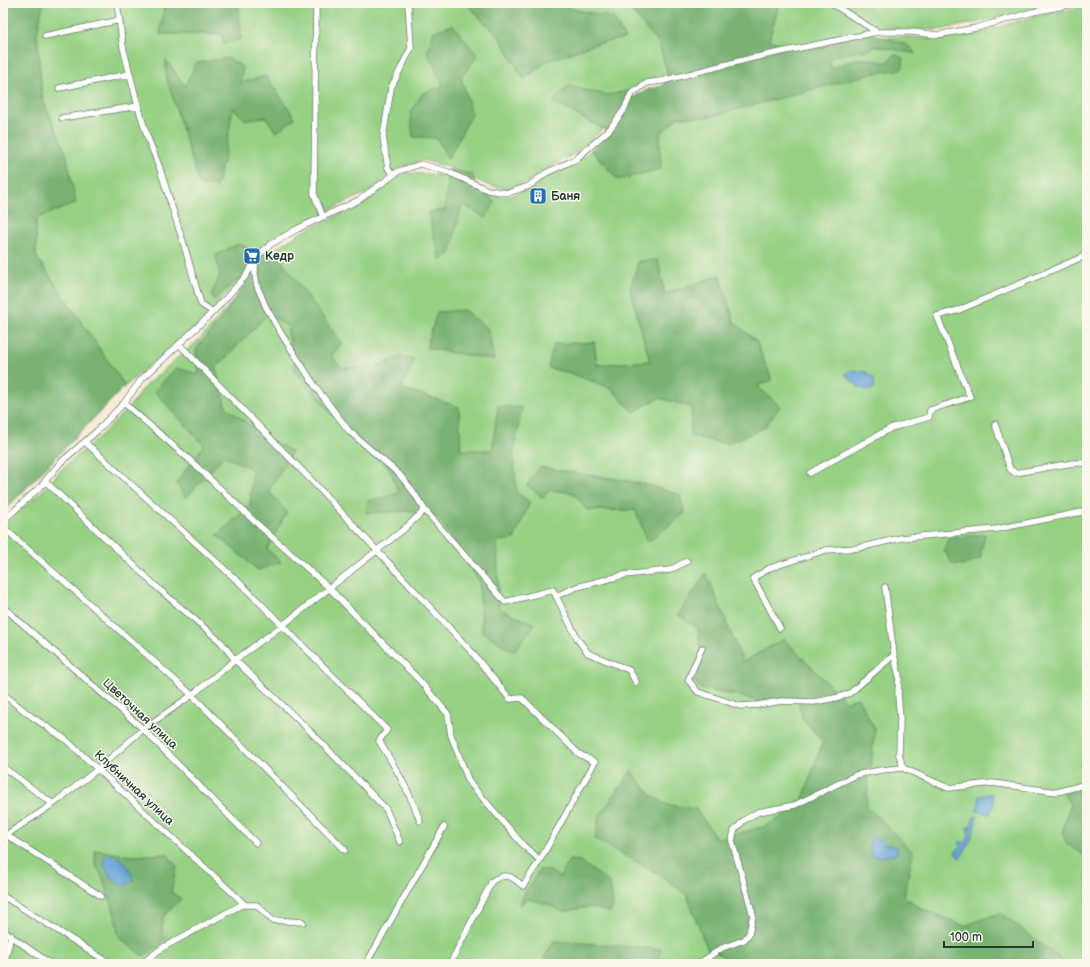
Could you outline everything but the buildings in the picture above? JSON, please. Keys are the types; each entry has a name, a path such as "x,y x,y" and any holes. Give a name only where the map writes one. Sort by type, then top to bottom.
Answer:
{"street":[{"path":"117,3 129,74 138,106 180,231 201,304 213,312"},
{"path":"316,3 314,194 323,217"},
{"path":"393,175 388,168 383,137 391,88 411,48 408,3"},
{"path":"830,3 877,32"},
{"path":"3,521 45,481 60,463 85,442 124,403 141,380 213,312 244,277 259,255 271,244 298,229 359,200 399,171 421,164 448,172 488,190 508,193 529,186 546,173 576,158 609,130 624,110 631,94 647,83 662,82 752,58 877,32 912,32 937,35 976,28 1032,12 1078,3"},
{"path":"45,36 120,20"},
{"path":"59,88 129,74"},
{"path":"62,118 138,106"},
{"path":"810,473 891,428 929,417 930,410 970,397 937,316 959,310 1087,255"},
{"path":"255,261 257,286 266,307 301,367 349,431 399,474 425,510 505,602 554,590 578,640 588,653 628,670 636,682"},
{"path":"179,344 315,484 470,650 510,699 522,698 579,754 595,762 540,860 523,886 511,876 501,875 492,881 450,964"},
{"path":"124,403 191,461 253,520 329,588 419,680 448,714 451,735 469,782 524,846 540,860"},
{"path":"994,424 1010,469 1015,473 1073,463 1087,463"},
{"path":"85,442 217,561 387,730 379,741 406,786 420,821"},
{"path":"45,481 159,589 221,642 235,660 309,730 386,809 400,842"},
{"path":"101,896 4,835 53,804 98,769 143,729 192,695 235,660 283,625 404,529 425,510"},
{"path":"780,628 753,578 770,568 826,550 858,548 901,538 997,529 1087,511"},
{"path":"3,527 192,695 345,850"},
{"path":"556,596 577,587 624,575 670,570 687,561"},
{"path":"885,587 894,655 899,676 899,755 903,768"},
{"name":"Цветочная улица","path":"3,607 143,729 256,843"},
{"path":"702,648 688,680 698,692 740,706 781,701 814,702 840,697 850,693 894,655"},
{"name":"Клубничная улица","path":"3,694 31,716 65,739 245,905"},
{"path":"3,767 53,804"},
{"path":"698,964 722,948 744,940 749,934 753,915 732,841 734,831 744,820 758,812 795,805 856,775 881,770 903,768 948,788 993,783 1058,792 1087,784"},
{"path":"366,964 444,827"},
{"path":"3,896 111,964"},
{"path":"141,964 162,948 241,905 257,905 272,920 303,922"},
{"path":"3,931 52,964"},
{"path":"4,964 11,935"}],"green space":[{"path":"3,3 43,3 37,34 42,98 66,153 76,203 36,219 36,256 125,386 3,512"},
{"path":"43,3 165,3 160,34 221,34 224,44 239,9 236,3 466,3 500,38 524,79 547,61 592,45 625,38 613,18 572,9 562,3 635,3 630,9 659,44 668,74 648,79 627,91 620,107 606,126 574,154 545,169 528,182 508,189 488,185 450,168 423,160 398,168 372,190 298,225 263,247 244,275 194,329 125,386 36,256 36,219 66,153 42,98 37,34"},
{"path":"165,3 236,3 239,9 241,39 224,44 221,34 160,34"},
{"path":"466,3 562,3 572,9 613,18 625,38 592,45 547,61 524,79 500,38"},
{"path":"635,3 779,3 769,40 794,48 864,31 903,43 911,48 916,54 877,46 869,50 834,56 829,61 831,68 856,59 869,59 886,63 895,54 904,59 902,69 875,73 708,117 678,117 660,134 661,169 618,180 591,150 611,133 553,102 568,86 607,95 627,91 634,97 649,89 663,86 668,74 659,44 630,9"},
{"path":"779,3 1052,3 975,23 937,30 876,28 794,48 769,40"},
{"path":"1087,6 1087,762 1080,763 1087,787 1070,805 1068,815 1068,844 1087,857 1087,964 1063,964 1061,959 1000,913 964,926 922,909 904,897 913,852 865,806 872,758 858,698 846,702 784,639 743,662 698,628 701,654 701,689 737,695 759,702 797,696 803,719 823,741 800,807 766,826 716,839 696,809 667,805 652,796 631,771 660,875 687,895 707,948 738,964 649,964 659,961 554,941 541,964 3,964 3,526 44,489 63,468 101,435 129,407 146,385 201,338 250,281 268,254 300,233 345,212 405,173 445,175 486,194 506,197 530,189 548,176 577,162 611,133 649,89 877,37 912,37 934,39 975,34 1032,17","holes":["720,275 734,322 756,341 772,380 757,386 727,444 691,436 692,407 659,397 633,412 611,388 567,372 548,368 594,342 597,365 650,361 630,290 664,294","594,475 644,484 680,495 635,510 587,510 574,493 549,490","985,534 981,550 949,538","95,850 132,856 167,854 177,867 171,892 181,899 163,917 162,932 167,937 119,937 115,915 103,878 96,864","569,860 580,861 610,912 588,907 563,912 548,904 528,899 519,904 550,871 561,878 563,870"]},
{"path":"453,25 478,56 461,77 472,114 448,159 437,138 413,137 410,113 423,93 443,86 427,51 434,31"},
{"path":"229,58 243,68 240,83 266,76 295,118 276,133 266,117 245,120 233,108 224,159 216,187 200,186 166,76 166,60 185,86 196,63"},
{"path":"449,170 472,174 477,188 495,202 486,218 462,204 450,254 440,260 428,212 445,210"},
{"path":"238,244 281,260 342,343 331,356 342,368 376,366 401,357 414,359 402,388 459,407 461,450 492,450 498,406 522,408 513,456 517,493 530,502 514,539 497,541 499,609 535,624 513,652 482,631 479,581 439,519 410,511 366,513 368,501 399,493 389,468 351,436 295,371 287,326 268,314 216,368 226,407 260,433 292,452 269,491 287,512 267,549 281,562 258,570 217,535 250,506 252,469 224,456 186,498 176,483 204,445 154,391 176,368 199,374 196,349 222,318 244,285 239,278 214,300 211,295 220,276 216,255"},
{"path":"658,260 665,294 720,275 734,322 756,341 772,380 757,386 780,406 764,428 727,444 690,436 692,407 659,398 633,412 611,388 567,372 548,368 554,344 594,342 597,365 650,361 630,290 638,261"},
{"path":"464,310 488,329 494,360 426,348 437,312"},
{"path":"540,467 644,484 680,495 685,513 648,542 635,510 587,510 574,493 550,490 543,498 527,485"},
{"path":"985,534 981,550 981,558 965,565 952,564 944,550 948,538"},
{"path":"706,573 743,662 784,639 846,702 858,698 875,729 866,806 913,852 904,897 922,909 964,926 1000,913 1061,959 1063,964 738,964 707,948 687,895 660,875 595,839 599,817 631,771 652,796 667,805 696,809 717,839 766,826 800,807 823,741 803,719 797,696 759,702 737,695 701,689 692,679 701,654 698,628 678,615"},
{"path":"1087,762 1087,857 1067,844 1062,833 1070,805 1064,794 1086,787 1080,763"},
{"path":"95,850 132,856 167,854 177,867 171,892 181,899 163,917 162,932 167,937 158,946 143,956 119,937 115,914 103,878 95,864"},
{"path":"569,860 580,861 610,883 613,907 610,912 588,907 563,912 548,904 528,899 519,905 525,892 540,869 550,871 560,878"},
{"path":"554,941 661,949 659,961 649,964 541,964"}],"water":[{"path":"853,370 866,372 874,378 874,389 870,390 861,388 851,381 845,374"},
{"path":"992,793 994,804 990,814 976,811 979,804 979,796"},
{"path":"977,815 971,838 960,858 955,854 956,851 961,846 959,844 960,841 964,843 967,840 968,827 971,827 973,818"},
{"path":"873,837 879,839 884,845 887,844 897,848 897,854 879,857 872,856 870,846"},
{"path":"110,855 119,858 128,867 133,880 130,883 119,885 110,876 104,860 105,856"}],"place":[{"name":"Баня","path":"538,196"},
{"name":"Кедр","path":"252,256"}]}
